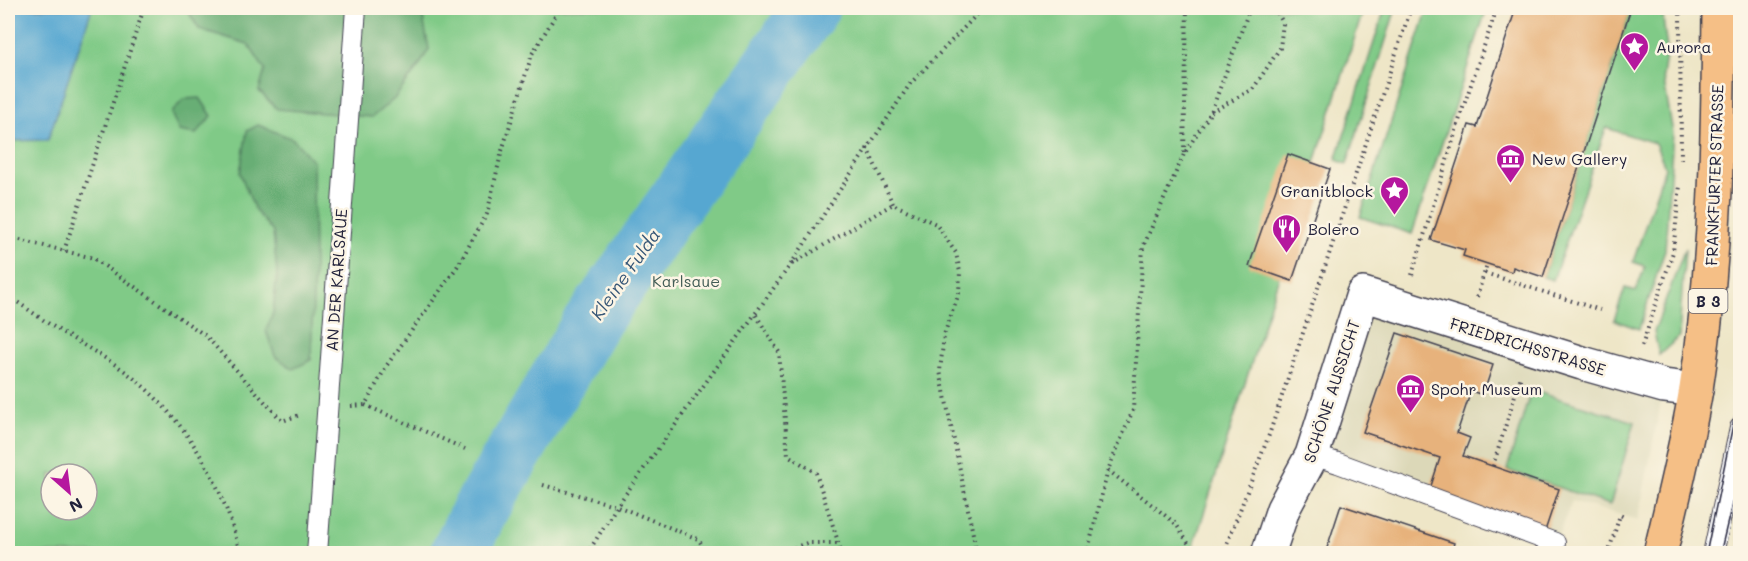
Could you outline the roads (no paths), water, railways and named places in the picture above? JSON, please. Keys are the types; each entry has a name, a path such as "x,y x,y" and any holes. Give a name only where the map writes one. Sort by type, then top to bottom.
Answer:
{"main road":[{"name":"FRANKFURTER STRASSE","path":"1660,554 1696,390 1709,288 1716,169 1719,8"}],"street":[{"name":"FRIEDRICHSSTRASSE","path":"1363,294 1530,347 1664,386 1696,390"},
{"name":"SCHÖNE AUSSICHT","path":"1268,554 1283,509 1312,455 1363,294"}],"lane":[{"name":"AN DER KARLSAUE","path":"317,554 356,8"},
{"path":"1713,554 1740,428"},
{"path":"1312,455 1555,543"}],"water":[{"path":"8,8 92,8 48,140 8,141"}],"waterway":[{"name":"Kleine Fulda","path":"458,554 479,512 589,326 811,8"}],"tram line":[{"path":"1706,554 1740,391"},
{"path":"1720,554 1740,470"}],"place":[{"name":"Aurora","path":"1635,72"},
{"name":"New Gallery","path":"1511,184"},
{"name":"Granitblock","path":"1394,216"},
{"name":"Bolero","path":"1287,254"},
{"name":"Spohr Museum","path":"1410,414"}],"park label":[{"name":"Karlsaue","path":"686,280"}]}
